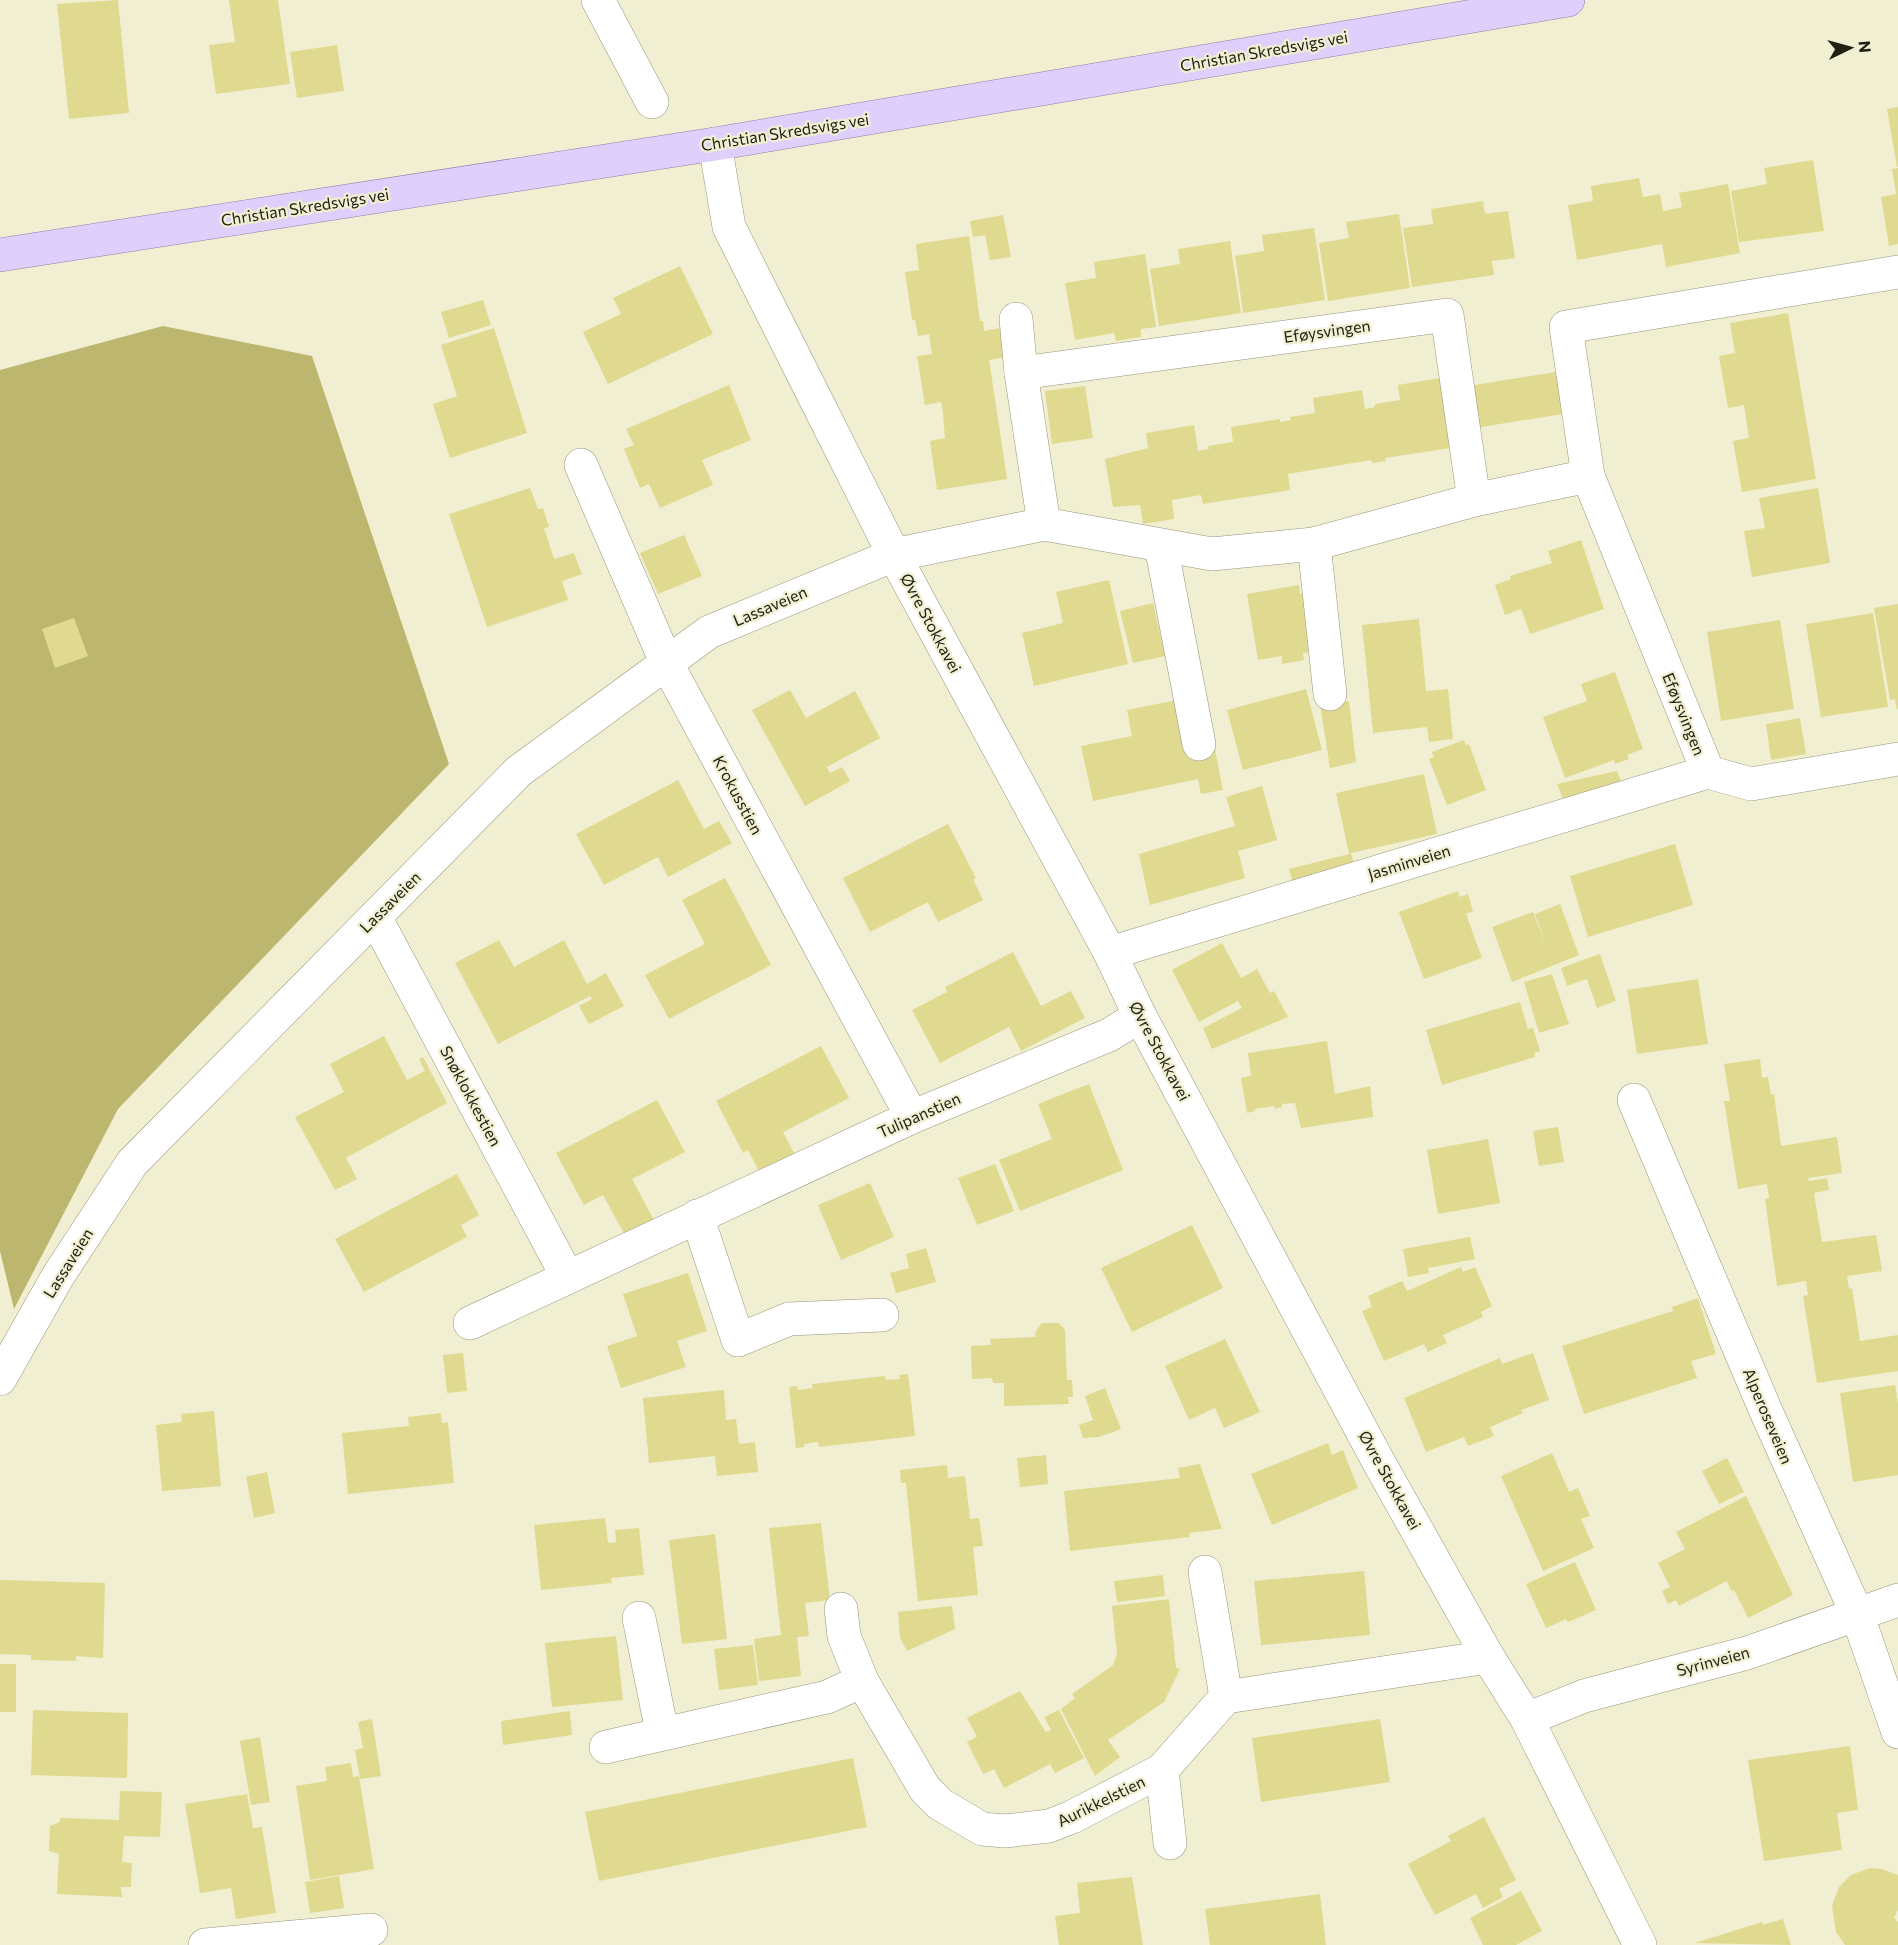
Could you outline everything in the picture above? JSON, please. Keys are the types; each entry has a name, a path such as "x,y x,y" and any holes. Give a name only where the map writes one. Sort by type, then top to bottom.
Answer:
{"main road":[{"name":"Christian Skredsvigs vei","path":"0,255 715,144 1478,7 1568,0"}],"street":[{"path":"598,0 652,102"},
{"name":"Øvre Stokkavei","path":"715,144 729,227 894,555 1110,953 1140,1016 1377,1459 1488,1657 1527,1719 1640,1945"},
{"name":"Eføysvingen","path":"1898,272 1566,327 1588,476 1708,772 1751,784 1898,759"},
{"name":"Eføysvingen","path":"1021,374 1447,315 1474,500"},
{"path":"1016,319 1021,374 1044,524"},
{"name":"Krokusstien","path":"581,465 667,664 912,1118"},
{"path":"894,555 1044,524 1212,554 1314,544 1474,500 1588,476"},
{"path":"1314,544 1330,694"},
{"path":"1161,546 1199,744"},
{"name":"Lassaveien","path":"0,1379 58,1276 132,1163 519,771 709,632 894,555"},
{"name":"Jasminveien","path":"1110,953 1708,772"},
{"name":"Snøklokkestien","path":"375,917 567,1276"},
{"name":"Tulipanstien","path":"470,1323 567,1276 912,1118 1109,1035 1140,1016"},
{"name":"Alperoseveien","path":"1634,1100 1765,1409 1857,1614 1898,1732"},
{"path":"697,1216 738,1340 789,1319 882,1315"},
{"path":"1205,1572 1226,1697 1488,1657"},
{"name":"Syrinveien","path":"1527,1719 1584,1696 1747,1653 1808,1634 1898,1600"},
{"name":"Aurikkelstien","path":"841,1608 844,1636 862,1681 925,1789 940,1804 982,1829 1005,1831 1049,1826 1072,1817 1162,1770 1226,1697"},
{"path":"639,1618 662,1732"},
{"path":"606,1747 662,1732 716,1723 827,1697 862,1681"},
{"name":"Aurikkelstien","path":"1162,1770 1170,1843"},
{"path":"205,1945 371,1930"}],"shaded area":[{"path":"163,326 312,356 449,764 118,1109 14,1309 0,1251 0,370"}],"building":[{"path":"118,0 129,113 69,119 57,4"},
{"path":"229,0 278,0 290,84 216,94 209,45 235,42"},
{"path":"337,45 344,91 297,98 290,52"},
{"path":"1898,107 1898,167 1897,167 1887,109"},
{"path":"1813,160 1824,231 1739,242 1731,191 1767,184 1764,168"},
{"path":"1898,168 1898,244 1889,246 1881,197 1896,194 1892,169"},
{"path":"1639,178 1643,197 1660,194 1663,211 1682,207 1679,193 1728,184 1740,253 1666,267 1662,244 1577,260 1568,205 1593,201 1591,186"},
{"path":"1483,201 1485,214 1508,211 1515,258 1492,261 1494,275 1412,287 1403,228 1433,224 1431,209"},
{"path":"1399,214 1410,288 1328,301 1319,243 1349,238 1346,222"},
{"path":"1003,215 1011,257 990,260 985,235 973,237 970,221"},
{"path":"1314,228 1325,300 1243,313 1235,256 1264,251 1262,235"},
{"path":"969,236 980,321 983,321 984,331 1001,328 1005,357 989,360 1007,479 937,490 930,441 945,438 943,413 941,402 925,405 917,356 932,354 929,334 918,336 915,320 912,320 905,272 919,270 916,244"},
{"path":"1230,241 1241,313 1159,326 1150,269 1180,264 1178,249"},
{"path":"1145,254 1156,327 1141,329 1141,337 1116,341 1114,333 1075,340 1065,283 1096,278 1094,262"},
{"path":"680,266 713,334 608,384 583,332 621,314 613,298"},
{"path":"483,300 491,325 449,338 441,312"},
{"path":"1788,313 1816,479 1742,492 1733,441 1749,438 1744,405 1728,408 1719,356 1735,353 1730,323"},
{"path":"494,328 527,433 450,458 433,404 457,396 441,345"},
{"path":"1562,371 1569,413 1475,428 1468,386"},
{"path":"1446,377 1457,447 1385,458 1386,461 1372,463 1371,460 1288,474 1290,490 1203,504 1201,495 1172,500 1174,519 1143,524 1140,505 1113,507 1105,459 1148,448 1146,433 1194,425 1198,451 1209,449 1208,446 1233,442 1231,427 1280,419 1280,422 1291,420 1290,417 1315,413 1313,398 1362,390 1365,409 1375,407 1375,404 1400,400 1398,385"},
{"path":"729,385 751,440 702,460 713,485 660,508 649,484 640,488 624,449 634,445 626,429"},
{"path":"1085,386 1093,438 1052,444 1045,391"},
{"path":"530,488 538,509 543,508 549,527 544,528 554,559 574,553 582,574 562,581 568,600 487,627 449,514"},
{"path":"1818,488 1830,563 1752,577 1744,531 1765,528 1759,498"},
{"path":"684,535 702,576 658,594 640,553"},
{"path":"1581,540 1604,609 1530,634 1521,609 1505,615 1495,585 1511,579 1510,576 1552,563 1548,551"},
{"path":"1109,580 1128,664 1034,686 1022,633 1063,623 1056,592"},
{"path":"1299,585 1300,594 1309,593 1310,652 1303,653 1304,660 1282,664 1282,656 1258,660 1247,594"},
{"path":"1153,603 1165,656 1133,663 1120,611"},
{"path":"1898,604 1897,710 1895,699 1890,700 1874,608"},
{"path":"1873,613 1888,707 1821,717 1806,624"},
{"path":"74,618 88,656 55,668 42,629"},
{"path":"1419,619 1426,691 1448,689 1453,739 1429,742 1427,727 1373,733 1362,625"},
{"path":"1780,620 1794,709 1721,721 1707,632"},
{"path":"1615,672 1643,749 1627,755 1629,759 1615,764 1614,760 1565,778 1543,717 1587,701 1581,684"},
{"path":"1306,689 1322,750 1243,770 1227,710"},
{"path":"790,690 806,718 855,691 880,738 827,767 830,773 842,767 850,781 805,806 752,710"},
{"path":"1182,699 1214,744 1223,790 1201,794 1198,779 1093,801 1081,746 1132,736 1127,710"},
{"path":"1349,701 1356,762 1330,768 1320,704"},
{"path":"1800,718 1806,754 1771,760 1766,724"},
{"path":"1464,740 1466,745 1469,744 1486,790 1447,805 1429,759 1434,757 1432,752"},
{"path":"1617,771 1625,793 1566,806 1557,784"},
{"path":"1424,774 1437,834 1351,853 1355,868 1293,884 1289,869 1349,854 1336,793"},
{"path":"678,780 704,829 719,821 732,843 668,877 658,857 604,885 576,834"},
{"path":"1262,786 1277,840 1238,851 1245,878 1150,905 1139,854 1235,826 1226,797"},
{"path":"948,824 976,878 973,879 983,900 938,922 928,902 870,932 843,878"},
{"path":"1675,844 1693,905 1588,937 1570,876"},
{"path":"725,878 771,965 669,1019 645,975 705,944 682,900"},
{"path":"1458,891 1460,897 1468,894 1473,911 1466,914 1482,958 1424,979 1399,912"},
{"path":"1560,904 1579,955 1512,982 1492,927 1533,912 1546,946 1535,914"},
{"path":"499,940 514,967 564,940 587,984 606,973 624,1006 589,1024 579,1006 592,999 590,996 498,1044 455,963"},
{"path":"1222,943 1241,978 1257,969 1270,993 1274,991 1288,1017 1212,1049 1203,1028 1242,1008 1238,1001 1199,1022 1172,970"},
{"path":"1013,952 1041,1006 1071,991 1085,1018 1021,1051 1009,1027 940,1063 912,1010 947,992 945,987"},
{"path":"1600,954 1616,1001 1597,1008 1587,979 1567,986 1561,968"},
{"path":"1552,974 1569,1024 1539,1033 1524,982"},
{"path":"1698,979 1708,1044 1637,1054 1627,990"},
{"path":"1520,1002 1528,1029 1533,1028 1540,1051 1534,1053 1535,1057 1442,1085 1426,1030"},
{"path":"384,1036 407,1080 425,1071 419,1059 423,1057 447,1103 346,1158 357,1179 335,1190 295,1117 344,1092 330,1064"},
{"path":"1327,1041 1335,1094 1370,1086 1373,1117 1301,1128 1295,1103 1282,1104 1282,1107 1275,1109 1274,1106 1255,1109 1247,1113 1241,1078 1251,1076 1248,1053"},
{"path":"821,1046 849,1098 783,1132 795,1155 760,1173 748,1150 743,1153 716,1101"},
{"path":"1760,1059 1762,1078 1768,1077 1771,1095 1774,1094 1781,1146 1837,1137 1842,1173 1808,1178 1809,1181 1827,1178 1829,1190 1814,1193 1822,1242 1876,1235 1882,1271 1847,1276 1849,1289 1852,1288 1860,1341 1898,1335 1898,1371 1817,1383 1803,1296 1808,1295 1806,1281 1777,1286 1765,1199 1769,1198 1767,1184 1738,1189 1724,1101 1730,1101 1724,1064"},
{"path":"1089,1084 1123,1170 1020,1211 999,1160 1052,1139 1038,1104"},
{"path":"657,1100 685,1152 632,1179 656,1224 627,1239 603,1195 584,1205 556,1153"},
{"path":"1558,1127 1564,1162 1539,1166 1533,1131"},
{"path":"1488,1139 1500,1203 1438,1214 1427,1150"},
{"path":"995,1164 1014,1211 977,1225 958,1178"},
{"path":"457,1174 479,1215 461,1225 467,1237 364,1292 335,1239"},
{"path":"870,1183 894,1237 841,1260 818,1205"},
{"path":"1192,1225 1223,1288 1132,1332 1101,1268"},
{"path":"1470,1237 1475,1259 1428,1268 1429,1273 1408,1277 1403,1249"},
{"path":"926,1248 936,1282 896,1293 890,1273 909,1268 906,1254"},
{"path":"1461,1267 1463,1272 1475,1267 1492,1306 1481,1312 1483,1317 1443,1335 1447,1343 1428,1352 1424,1344 1384,1361 1362,1311 1372,1307 1368,1296 1402,1281 1407,1291"},
{"path":"688,1273 707,1331 677,1341 686,1367 621,1388 607,1346 637,1336 623,1294"},
{"path":"1698,1298 1716,1354 1691,1361 1697,1378 1584,1414 1562,1346 1673,1311 1672,1307"},
{"path":"1042,1323 1059,1323 1065,1330 1067,1380 1072,1380 1073,1397 1068,1397 1069,1404 1004,1406 1004,1383 993,1383 992,1378 972,1379 971,1346 991,1345 990,1339 1035,1337"},
{"path":"1225,1339 1260,1412 1224,1428 1215,1408 1189,1420 1165,1366"},
{"path":"463,1353 467,1391 447,1393 443,1355"},
{"path":"1533,1353 1549,1400 1521,1410 1523,1413 1490,1427 1494,1436 1468,1446 1464,1437 1426,1452 1404,1398 1500,1358 1502,1364"},
{"path":"908,1374 915,1436 819,1447 818,1442 796,1448 789,1387 797,1386 798,1390 813,1388 812,1384 885,1376 886,1380 900,1379 899,1375"},
{"path":"1895,1385 1898,1403 1898,1475 1853,1482 1840,1393"},
{"path":"1105,1388 1121,1429 1099,1437 1083,1438 1079,1425 1093,1420 1085,1396"},
{"path":"724,1390 726,1420 736,1419 739,1444 755,1442 758,1472 717,1476 715,1456 649,1463 643,1398"},
{"path":"214,1411 221,1486 162,1491 156,1425 182,1422 181,1414"},
{"path":"441,1413 442,1423 448,1422 454,1483 348,1494 342,1433 409,1426 408,1417"},
{"path":"1328,1443 1332,1455 1343,1450 1358,1488 1272,1525 1251,1474"},
{"path":"1552,1453 1569,1492 1578,1488 1590,1516 1581,1519 1594,1548 1543,1571 1501,1476"},
{"path":"1046,1455 1048,1484 1020,1487 1017,1458"},
{"path":"1727,1458 1744,1492 1719,1504 1702,1471"},
{"path":"1200,1464 1222,1529 1189,1533 1190,1537 1070,1551 1064,1491 1180,1478 1178,1468"},
{"path":"947,1465 948,1478 965,1476 970,1519 979,1518 983,1546 973,1547 978,1595 918,1601 906,1483 901,1483 900,1470"},
{"path":"267,1472 275,1513 254,1518 246,1477"},
{"path":"1746,1496 1793,1595 1748,1618 1727,1581 1679,1606 1676,1600 1668,1604 1662,1591 1670,1587 1658,1563 1685,1549 1676,1532"},
{"path":"605,1518 608,1543 616,1542 615,1530 639,1528 644,1575 611,1578 612,1583 541,1590 534,1525"},
{"path":"821,1523 830,1600 805,1603 809,1636 797,1637 801,1676 759,1681 754,1639 781,1635 769,1528"},
{"path":"715,1534 727,1639 682,1644 669,1540"},
{"path":"1575,1562 1596,1610 1568,1622 1566,1619 1546,1628 1526,1584"},
{"path":"1364,1571 1370,1635 1261,1645 1254,1581"},
{"path":"1163,1575 1165,1596 1117,1602 1114,1581"},
{"path":"0,1580 105,1583 103,1658 76,1656 76,1661 31,1660 31,1655 0,1654"},
{"path":"1169,1599 1176,1668 1180,1669 1164,1702 1108,1740 1120,1757 1095,1776 1061,1709 1075,1698 1072,1694 1113,1665 1117,1655 1112,1606"},
{"path":"952,1606 955,1629 907,1651 900,1638 898,1612"},
{"path":"616,1636 623,1700 552,1707 545,1643"},
{"path":"753,1645 758,1685 719,1690 714,1649"},
{"path":"0,1664 16,1664 16,1712 0,1712"},
{"path":"1020,1691 1046,1732 1051,1730 1044,1717 1059,1710 1084,1758 1055,1773 1050,1764 1004,1788 994,1769 983,1774 967,1742 977,1737 967,1718"},
{"path":"33,1710 128,1713 127,1778 31,1775"},
{"path":"570,1711 572,1735 503,1745 501,1721"},
{"path":"372,1719 381,1776 360,1779 355,1750 363,1748 358,1722"},
{"path":"1380,1719 1390,1782 1261,1802 1252,1738"},
{"path":"260,1737 270,1802 251,1805 240,1741"},
{"path":"1850,1746 1858,1810 1837,1813 1842,1850 1764,1861 1748,1760"},
{"path":"853,1758 867,1827 599,1881 585,1812"},
{"path":"351,1763 353,1777 359,1776 374,1869 310,1880 296,1786 327,1781 325,1767"},
{"path":"120,1791 162,1792 160,1837 124,1836 122,1862 132,1863 131,1887 121,1887 122,1897 57,1894 59,1854 49,1851 50,1826 60,1822 60,1818 119,1820"},
{"path":"247,1794 253,1828 262,1827 276,1913 236,1919 231,1888 200,1893 185,1804"},
{"path":"1484,1817 1516,1880 1499,1889 1503,1897 1483,1908 1476,1894 1435,1915 1408,1864 1451,1841 1448,1836"},
{"path":"1870,1868 1882,1869 1898,1875 1898,1910 1894,1918 1898,1922 1898,1945 1845,1945 1836,1932 1832,1906 1839,1887 1851,1875"},
{"path":"339,1876 344,1908 310,1913 305,1882"},
{"path":"1132,1877 1143,1945 1059,1945 1055,1916 1080,1913 1077,1883"},
{"path":"1521,1891 1542,1931 1516,1945 1483,1945 1470,1918"},
{"path":"1320,1894 1326,1945 1210,1945 1205,1909"},
{"path":"1783,1919 1791,1945 1695,1943 1762,1922 1763,1925"}]}
